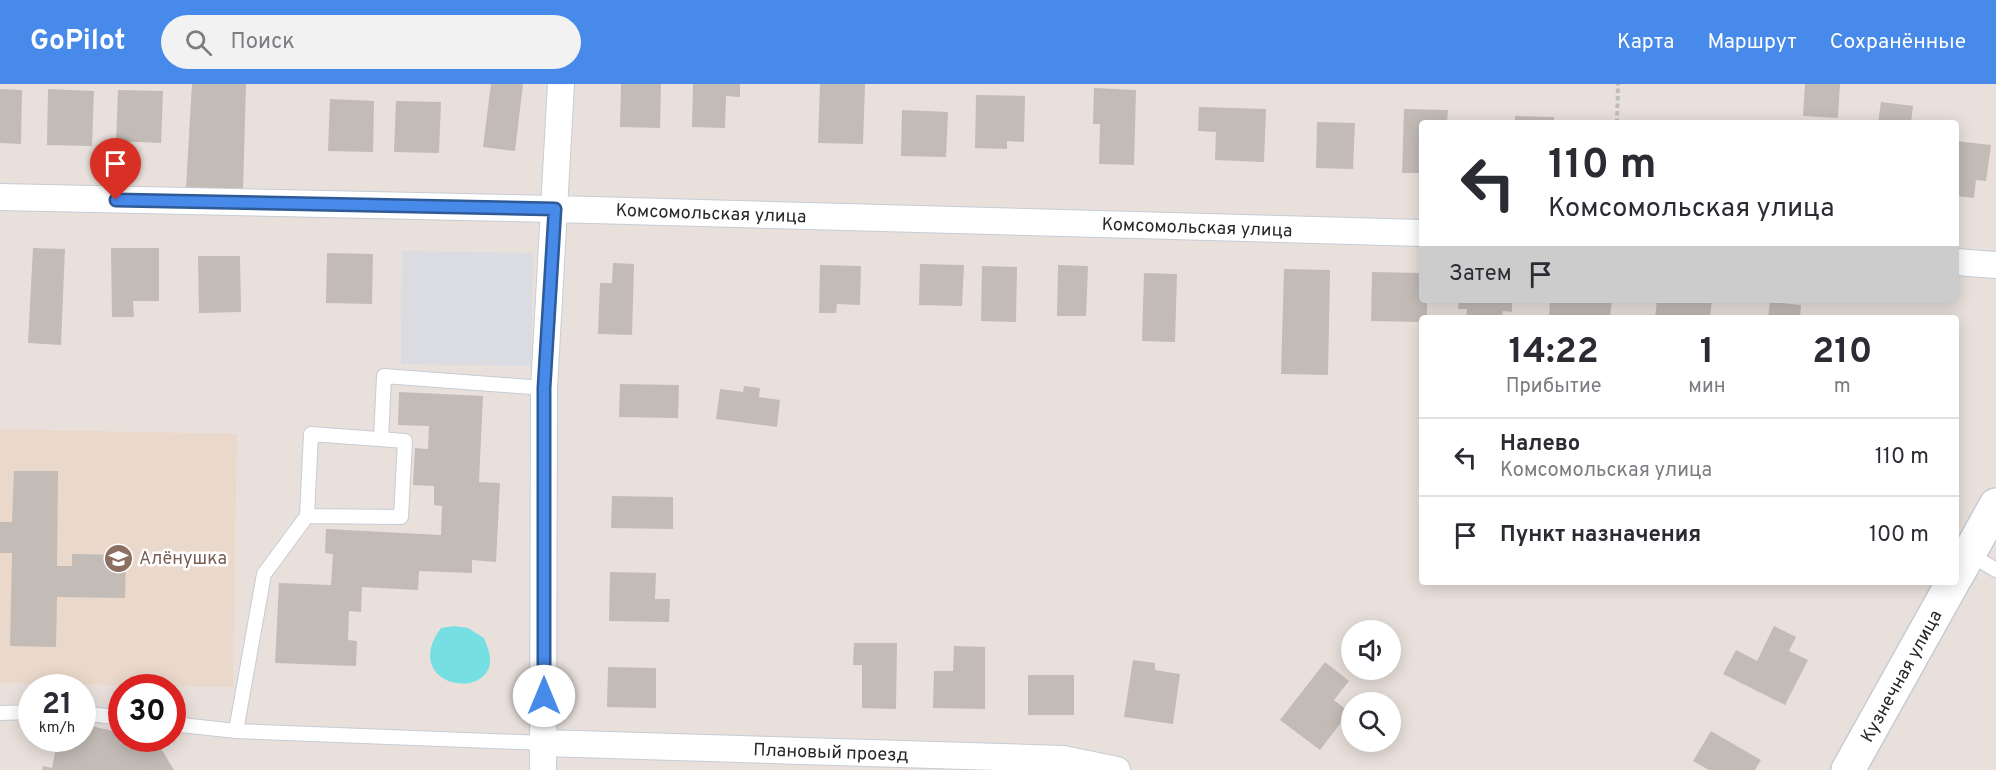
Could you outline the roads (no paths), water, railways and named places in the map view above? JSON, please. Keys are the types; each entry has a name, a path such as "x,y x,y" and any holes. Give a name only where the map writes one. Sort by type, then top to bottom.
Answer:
{"street":[{"path":"543,770 544,388 561,84"},
{"name":"Комсомольская улица","path":"0,197 555,209 1419,233"},
{"path":"1959,262 1996,265"},
{"name":"Кузнечная улица","path":"1848,770 1968,571 1996,505"},
{"name":"Плановый проезд","path":"544,743 1063,759 1105,769"}],"lane":[{"path":"381,438 384,376 544,388"},
{"path":"236,731 264,574 307,516 311,434 405,441 401,517 307,516"},
{"path":"0,713 18,712"},
{"path":"186,726 236,731 544,743"}],"water":[{"path":"454,626 468,628 484,638 490,662 488,670 480,679 469,683 456,683 445,679 435,671 430,660 432,645 441,628"}],"place":[{"name":"Алёнушка","path":"118,558"}]}
